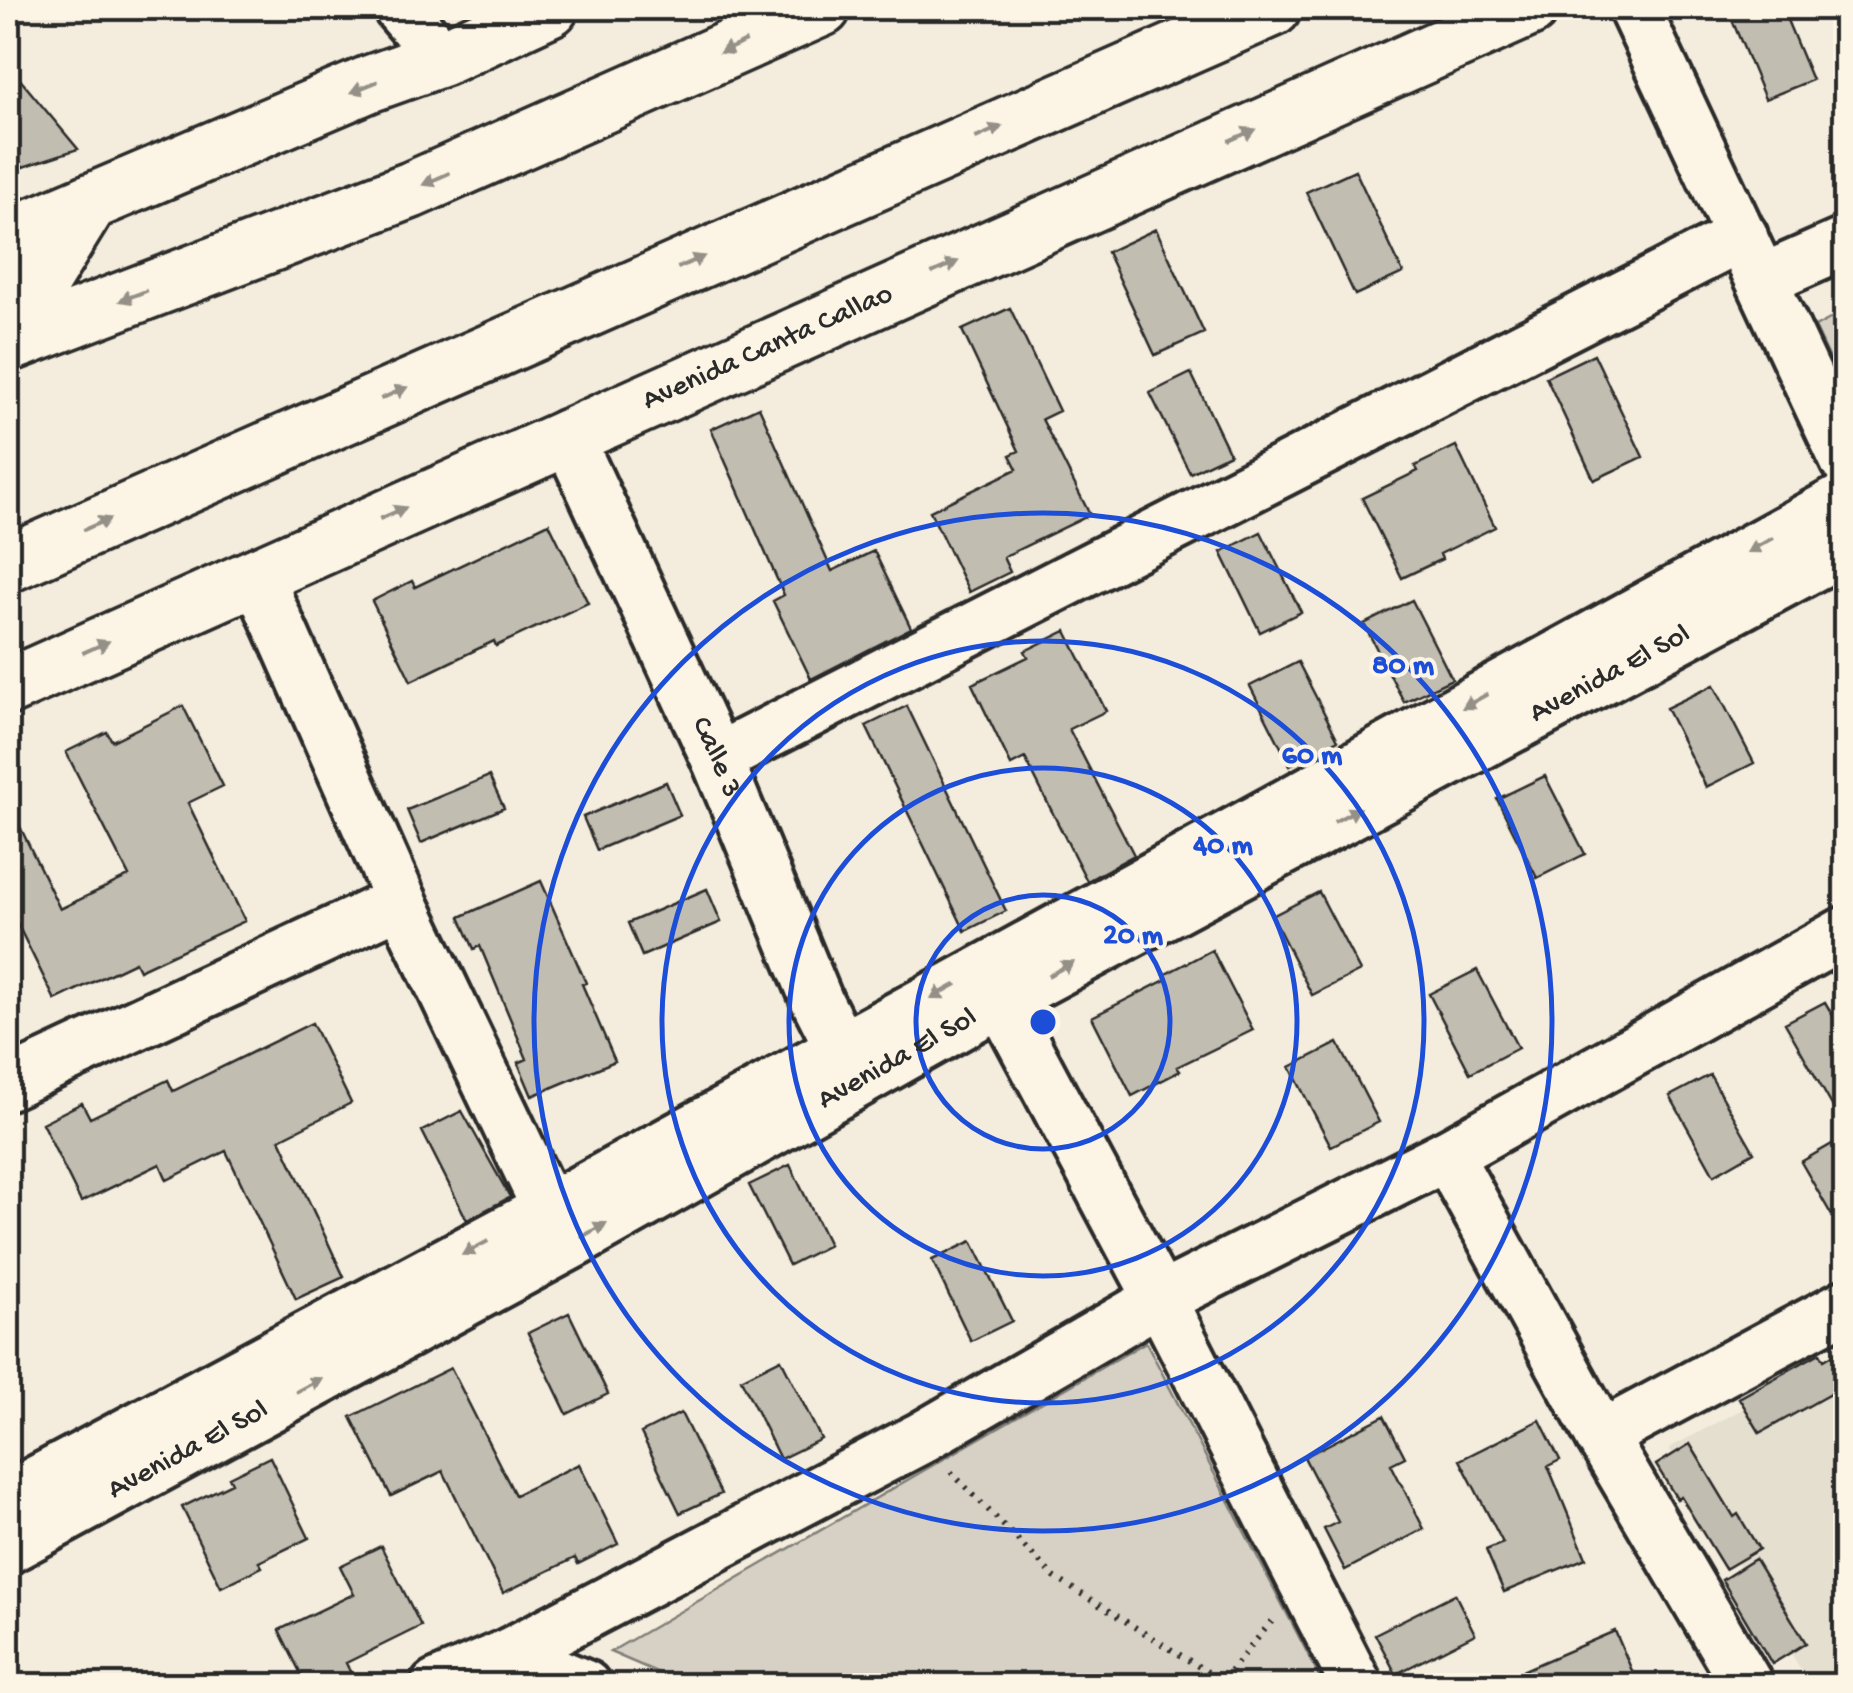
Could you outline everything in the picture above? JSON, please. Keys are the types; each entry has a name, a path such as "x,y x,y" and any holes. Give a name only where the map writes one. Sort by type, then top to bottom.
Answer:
{"main road":[{"path":"8,237 369,84 442,58 550,8"},
{"path":"8,344 411,190 822,8"},
{"path":"8,564 1273,8"},
{"name":"Avenida Canta Callao","path":"8,687 1530,8"},
{"path":"8,335 90,202"}],"street":[{"path":"399,8 442,58"},
{"path":"1634,8 1846,461"},
{"path":"717,759 1752,258 1846,243"},
{"name":"Calle 3","path":"567,435 717,759 818,1003 850,1063"},
{"name":"Avenida El Sol","path":"8,1548 585,1236 850,1063 1846,498"},
{"name":"Avenida El Sol","path":"8,1497 548,1208 850,1063 1001,1002 1846,548"},
{"path":"256,574 402,901 548,1208"},
{"path":"8,1084 402,901"},
{"path":"436,1686 509,1654 919,1439 1160,1299 1446,1155 1846,932"},
{"path":"1001,1002 1160,1299 1357,1686"},
{"path":"1446,1155 1601,1436 1748,1686"},
{"path":"1601,1436 1846,1305"},
{"path":"509,1654 585,1686"}],"path":[{"path":"919,1439 1054,1577 1221,1683 1304,1582"}],"shaded area":[{"path":"1845,311 1845,391 1815,327"},
{"path":"1146,1342 1324,1685 689,1686 610,1652"},
{"path":"1845,1355 1845,1685 1810,1685 1669,1448"}],"building":[{"path":"1727,8 1782,8 1812,80 1765,99"},
{"path":"8,65 78,149 20,168 8,153"},
{"path":"1355,170 1403,273 1355,295 1306,192"},
{"path":"1156,229 1204,333 1155,355 1107,252"},
{"path":"1010,308 1059,411 1042,419 1090,515 1003,557 1010,572 969,592 930,511 1017,469 1010,455 1019,451 962,330"},
{"path":"1594,354 1643,457 1594,480 1546,377"},
{"path":"1191,373 1230,454 1190,473 1150,393"},
{"path":"759,407 832,571 874,551 911,628 811,679 773,601 784,595 711,429"},
{"path":"1456,446 1495,527 1402,578 1362,498 1418,471 1415,466"},
{"path":"549,523 588,603 496,646 494,641 411,681 372,601 412,581 415,587"},
{"path":"1261,532 1301,612 1260,632 1221,552"},
{"path":"1412,600 1452,679 1404,702 1364,624"},
{"path":"1066,631 1106,711 1069,729 1134,855 1087,881 1025,758 1011,765 972,684 1028,657 1025,651"},
{"path":"1298,662 1338,740 1290,765 1250,686"},
{"path":"1714,685 1754,763 1706,787 1666,708"},
{"path":"183,706 223,786 188,803 245,921 139,970 135,962 55,1000 8,905 8,802 60,909 129,876 66,752 107,732 112,741"},
{"path":"907,706 1006,911 965,931 866,726"},
{"path":"489,776 504,808 421,843 407,810"},
{"path":"1545,776 1585,854 1537,878 1497,799"},
{"path":"666,782 680,815 597,850 583,817"},
{"path":"541,881 615,1061 532,1096 518,1063 527,1059 480,946 474,949 460,917"},
{"path":"707,889 721,922 642,956 628,923"},
{"path":"1319,892 1360,971 1312,995 1272,916"},
{"path":"1212,950 1253,1030 1177,1067 1180,1071 1132,1096 1092,1017 1167,979 1164,975"},
{"path":"1477,970 1518,1048 1470,1073 1429,994"},
{"path":"1825,1002 1846,1038 1846,1130 1785,1023"},
{"path":"312,1023 351,1103 280,1139 344,1277 296,1299 226,1151 167,1180 160,1164 81,1202 42,1123 82,1103 90,1118 168,1080 173,1091"},
{"path":"1338,1043 1379,1122 1331,1146 1290,1067"},
{"path":"1710,1075 1754,1152 1714,1175 1670,1096"},
{"path":"462,1111 510,1197 467,1220 422,1131"},
{"path":"1846,1136 1846,1240 1801,1162"},
{"path":"790,1165 829,1245 789,1265 749,1185"},
{"path":"972,1241 1012,1321 971,1341 932,1260"},
{"path":"569,1313 608,1394 567,1414 528,1333"},
{"path":"1846,1347 1846,1385 1760,1433 1739,1398 1820,1353 1824,1360"},
{"path":"781,1359 821,1439 780,1459 741,1379"},
{"path":"451,1368 515,1495 579,1464 618,1544 578,1564 575,1558 503,1593 443,1471 391,1496 351,1417"},
{"path":"681,1413 721,1494 680,1513 641,1433"},
{"path":"1384,1416 1405,1457 1391,1464 1424,1529 1345,1570 1324,1529 1338,1522 1304,1457"},
{"path":"1540,1420 1560,1460 1548,1466 1586,1558 1504,1592 1486,1550 1503,1543 1460,1460"},
{"path":"1690,1444 1734,1517 1738,1514 1759,1549 1725,1569 1681,1497 1677,1499 1656,1465"},
{"path":"270,1457 309,1538 259,1562 262,1567 221,1587 182,1507 232,1483 229,1477"},
{"path":"381,1546 421,1626 346,1663 357,1686 307,1686 279,1630 354,1594 340,1566"},
{"path":"1755,1559 1806,1643 1772,1664 1722,1580"},
{"path":"1455,1594 1475,1634 1396,1674 1375,1634"},
{"path":"1615,1631 1633,1673 1602,1686 1487,1686"}]}
